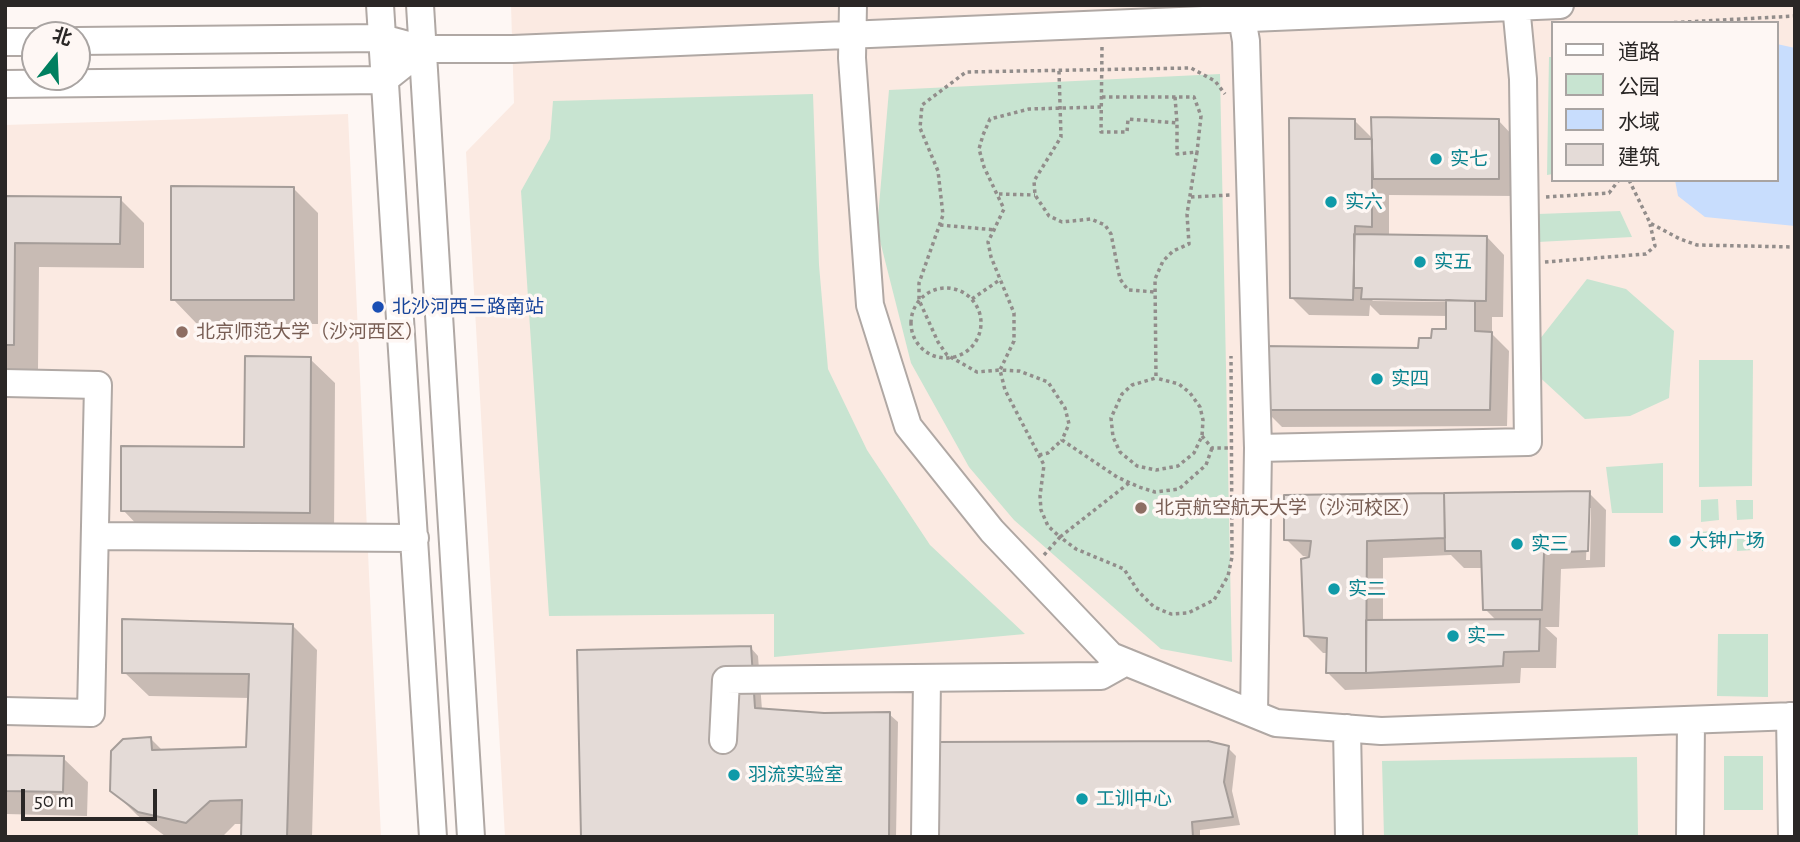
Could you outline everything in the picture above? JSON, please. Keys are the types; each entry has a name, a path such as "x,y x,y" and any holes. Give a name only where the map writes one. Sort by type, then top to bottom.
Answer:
{"street":[{"path":"380,5 433,837"},
{"path":"420,5 471,837"},
{"path":"853,5 852,58 870,305 908,426 992,531 1111,656 1276,723 1381,731 1793,716 1792,837"},
{"path":"91,41 382,38 423,49 513,48 1560,5"},
{"path":"1258,448 1528,442 1522,79 1516,6"},
{"path":"1242,18 1246,41 1238,191 1258,448 1254,714"},
{"path":"5,84 384,80 423,49"},
{"path":"5,383 98,385 91,713 5,711"},
{"path":"95,536 415,538"},
{"path":"723,740 726,680 1101,676 1126,662"},
{"path":"925,837 927,678"},
{"path":"1690,837 1691,720"},
{"path":"1347,728 1349,837"}],"path":[{"path":"1720,21 1795,16"},
{"path":"1102,47 1101,132 1127,132 1128,119 1177,123"},
{"path":"1039,455 1048,453 1062,440 1069,425 1065,408 1048,382 1019,370 977,372 947,355 938,342 919,300 919,283 943,215 938,171 920,128 922,105 966,72 1191,68 1215,81 1227,98"},
{"path":"1059,71 1061,136 1034,181 1035,195 1049,216 1062,222 1091,219 1105,225 1111,234 1120,279 1128,290 1155,292"},
{"path":"1101,97 1194,97 1201,116 1187,214 1189,244 1173,251 1157,270 1156,378"},
{"path":"1175,97 1177,154 1197,152"},
{"path":"1101,107 1030,109 990,119 979,149 984,167 1004,209 988,242 994,266 1014,313 1014,341 1000,370 1005,390 1044,465 1040,496 1041,510 1048,526 1076,549 1124,569 1138,591 1154,607 1171,614 1203,608 1221,590 1232,557 1231,355"},
{"path":"1524,198 1609,193 1617,182"},
{"path":"1525,263 1647,254 1655,246 1650,223 1630,182"},
{"path":"1191,197 1238,191"},
{"path":"999,194 1035,195"},
{"path":"1650,223 1697,245 1795,247"},
{"path":"940,225 996,230"},
{"path":"972,299 1000,279"},
{"path":"946,287 960,290 972,299 980,312 982,327 972,346 953,358 932,354 916,340 911,327 912,312 919,300 931,291 946,287"},
{"path":"1156,378 1179,384 1190,393 1203,420 1202,436 1194,453 1178,466 1156,470 1137,466 1120,452 1112,437 1111,418 1122,394 1132,385 1156,378"},
{"path":"1202,436 1212,448"},
{"path":"1062,440 1129,482 1155,492 1179,489 1206,465 1212,448"},
{"path":"1212,448 1258,448"},
{"path":"1030,571 1060,537 1129,482"}],"shaded area":[{"name":"北京航空航天大学（沙河校区）","path":"511,5 1795,5 1795,837 505,837 466,152 514,103"},
{"name":"北京师范大学（沙河西区）","path":"348,114 381,837 5,837 5,125"}],"green space":[{"path":"1549,57 1552,57 1552,174 1547,175"},
{"path":"1220,74 1232,662 1161,649 1014,520 969,467 911,363 877,229 889,90"},
{"path":"813,94 819,265 828,369 867,450 930,545 1025,634 774,657 774,614 549,616 521,191 550,139 553,101"},
{"path":"1620,211 1632,237 1538,242 1538,214"},
{"path":"1587,279 1626,289 1674,331 1669,398 1630,416 1585,419 1533,371 1536,344"},
{"path":"1699,360 1753,360 1752,486 1699,487"},
{"path":"1663,463 1663,513 1612,513 1606,467"},
{"path":"1718,499 1719,520 1701,522 1701,500"},
{"path":"1736,500 1753,500 1753,519 1737,520"},
{"path":"1719,530 1719,550 1702,551 1701,532"},
{"path":"1737,531 1753,531 1754,550 1737,551"},
{"path":"1718,634 1768,634 1768,697 1717,696"},
{"path":"1724,756 1763,756 1763,810 1724,810"},
{"path":"1637,757 1638,837 1384,837 1382,761"}],"water":[{"path":"1779,44 1795,48 1795,226 1705,217 1678,196 1675,182 1779,182"}],"building":[{"name":"实七","path":"1371,117 1499,119 1499,179 1373,179"},
{"name":"实六","path":"1289,118 1355,119 1355,139 1372,139 1372,227 1355,226 1353,300 1290,298"},
{"path":"171,186 294,187 294,300 171,300"},
{"path":"5,196 121,197 120,244 15,243 14,345 5,345"},
{"name":"实五","path":"1354,234 1487,236 1486,301 1361,299 1362,288 1354,288"},
{"name":"实四","path":"1446,300 1475,301 1475,331 1492,332 1490,410 1263,410 1263,346 1418,348 1419,338 1431,338 1432,329 1446,329"},
{"path":"245,356 311,357 310,513 121,511 121,446 244,447"},
{"name":"实三","path":"1590,491 1588,551 1544,553 1542,610 1483,610 1481,551 1445,551 1444,493"},
{"name":"实二","path":"1444,493 1445,538 1367,541 1366,673 1326,673 1327,638 1304,636 1301,559 1309,557 1311,541 1284,540 1284,495"},
{"path":"122,619 293,624 287,837 241,837 242,800 210,801 186,823 138,812 110,791 111,751 123,739 151,737 152,750 246,747 249,674 122,673"},
{"name":"实一","path":"1540,619 1539,651 1504,652 1503,666 1366,673 1366,620"},
{"name":"羽流实验室","path":"751,646 755,708 824,713 890,712 889,837 581,837 577,650"},
{"name":"工训中心","path":"1208,741 1229,746 1224,782 1233,817 1192,822 1193,837 936,837 936,742"},
{"path":"5,755 64,756 63,792 5,791"}],"place":[{"name":"实七","path":"1436,159"},
{"name":"实六","path":"1331,202"},
{"name":"实五","path":"1420,262"},
{"name":"北沙河西三路南站","path":"378,307"},
{"name":"北京师范大学（沙河西区）","path":"182,332"},
{"name":"实四","path":"1377,379"},
{"name":"北京航空航天大学（沙河校区）","path":"1141,508"},
{"name":"大钟广场","path":"1675,541"},
{"name":"实三","path":"1517,544"},
{"name":"实二","path":"1334,589"},
{"name":"实一","path":"1453,636"},
{"name":"羽流实验室","path":"734,775"},
{"name":"工训中心","path":"1082,799"}]}
